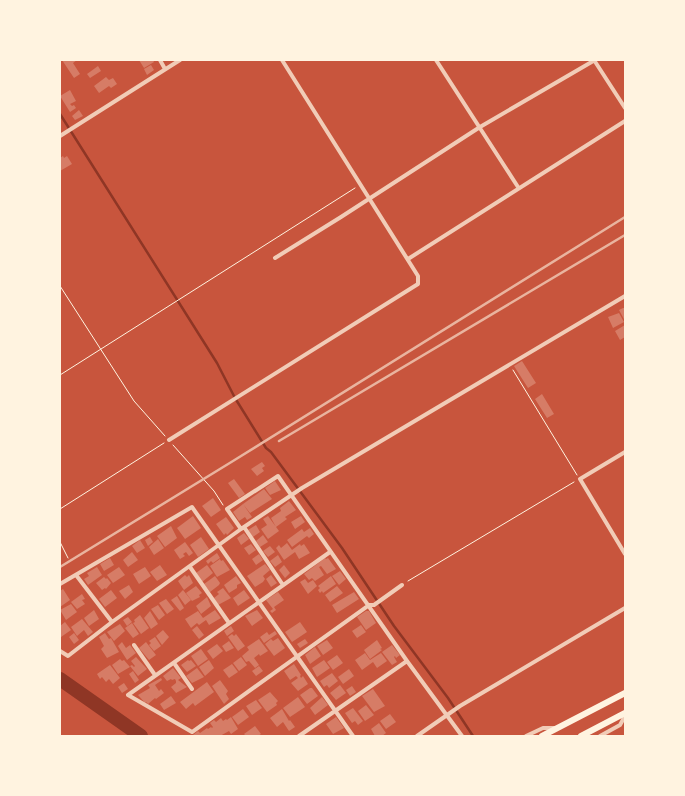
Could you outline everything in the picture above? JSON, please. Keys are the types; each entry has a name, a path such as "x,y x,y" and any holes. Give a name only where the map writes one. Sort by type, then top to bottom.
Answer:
{"highway":[{"path":"542,736 625,693"},
{"path":"581,736 625,715"}],"street":[{"path":"160,60 165,69"},
{"path":"60,136 180,60"},
{"path":"168,440 418,284 418,276 408,259 282,60"},
{"path":"436,60 518,188"},
{"path":"275,258 480,127 595,60 625,108"},
{"path":"408,259 625,121"},
{"path":"60,651 68,656 112,622 302,488 625,296"},
{"path":"625,452 580,479 625,554"},
{"path":"283,585 243,528 227,509 278,476 293,494 330,552 372,605 407,661 462,736"},
{"path":"60,584 192,507 298,655 353,736"},
{"path":"330,552 128,695 192,732 298,655 402,585"},
{"path":"190,567 229,623"},
{"path":"76,575 112,622"},
{"path":"417,736 460,706 625,608"},
{"path":"134,645 156,675"},
{"path":"300,736 407,661"},
{"path":"174,663 192,689"},
{"path":"600,736 620,726 625,715"},
{"path":"526,736 543,728 558,728"}],"path":[{"path":"60,375 360,185"},
{"path":"60,286 134,401 214,491 227,509"},
{"path":"402,585 580,479 510,365"},
{"path":"60,509 168,440"},
{"path":"60,542 68,558"}],"building":[{"path":"62,60 77,60 73,63 80,74 74,78"},
{"path":"139,60 153,60 154,62 144,68"},
{"path":"151,65 154,70 147,75 144,69"},
{"path":"98,66 101,71 90,78 87,74"},
{"path":"106,77 109,80 113,78 117,84 111,88 109,86 99,93 94,86"},
{"path":"70,90 76,101 70,104 76,108 70,112 60,96"},
{"path":"79,110 83,116 75,120 72,116"},
{"path":"63,156 64,158 67,156 72,164 60,171 60,158"},
{"path":"625,308 625,321 619,310"},
{"path":"619,313 624,322 613,328 608,317"},
{"path":"625,325 625,337 620,340 615,331"},
{"path":"522,361 536,383 528,388 514,366"},
{"path":"542,394 554,414 547,418 535,399"},
{"path":"262,462 265,466 262,468 264,471 257,476 251,469"},
{"path":"234,479 245,494 239,498 228,483"},
{"path":"275,481 281,490 270,495 265,488"},
{"path":"264,489 272,499 250,513 243,504"},
{"path":"213,498 221,510 211,517 202,506"},
{"path":"289,501 296,510 285,517 287,519 276,527 271,518 281,511 280,508"},
{"path":"243,504 252,517 247,520 245,517 239,521 233,512"},
{"path":"193,516 201,528 185,539 177,528"},
{"path":"268,516 279,531 268,539 261,529 267,525 263,519"},
{"path":"301,516 305,522 295,529 291,522"},
{"path":"226,517 234,528 227,535 226,533 224,535 216,524"},
{"path":"256,525 260,532 253,537 248,530"},
{"path":"171,526 177,538 165,547 157,536"},
{"path":"310,528 314,534 309,538 307,536 292,547 287,540 302,529 304,532"},
{"path":"244,533 249,539 241,545 237,538"},
{"path":"263,535 268,542 260,547 256,541"},
{"path":"150,537 153,542 148,546 145,540"},
{"path":"201,537 209,549 198,557 190,545"},
{"path":"158,539 164,548 154,555 149,547"},
{"path":"140,540 145,548 137,553 132,546"},
{"path":"185,542 193,553 189,556 186,552 183,554 185,556 180,559 174,550"},
{"path":"287,543 292,550 300,544 301,546 304,544 310,553 299,559 295,552 284,560 276,548 279,545 281,548"},
{"path":"251,544 256,550 249,555 244,548"},
{"path":"270,546 275,552 268,557 263,551"},
{"path":"132,552 138,560 128,567 123,560"},
{"path":"217,553 220,558 208,564 206,561"},
{"path":"259,554 263,560 256,565 252,559"},
{"path":"278,555 282,562 275,567 270,561"},
{"path":"110,558 114,565 104,571 100,564"},
{"path":"325,558 328,558 336,569 327,574 321,566 319,567 324,575 315,581 312,578 309,580 304,574"},
{"path":"220,559 221,561 223,560 230,570 217,577 210,566"},
{"path":"265,564 270,570 263,576 265,579 263,582 255,587 247,576"},
{"path":"160,565 167,575 157,581 150,572"},
{"path":"207,565 213,573 202,582 196,573"},
{"path":"284,565 290,573 285,578 279,570"},
{"path":"97,567 102,575 88,585 84,579 89,576 87,573"},
{"path":"119,567 125,575 113,583 107,575"},
{"path":"145,567 151,576 139,584 133,574"},
{"path":"340,571 346,579 339,585 332,576"},
{"path":"185,575 187,577 189,575 193,583 184,590 178,581"},
{"path":"271,575 277,583 271,587 266,579"},
{"path":"215,576 220,583 210,592 204,584"},
{"path":"236,576 241,583 229,593 224,585"},
{"path":"331,576 336,584 320,593 318,586"},
{"path":"104,577 111,583 106,589 102,590 96,583"},
{"path":"305,579 308,583 313,580 317,586 308,594 300,582"},
{"path":"129,585 133,592 125,599 119,591"},
{"path":"196,586 202,593 199,595 200,597 192,601 186,593"},
{"path":"337,586 343,593 330,602 325,595"},
{"path":"223,588 231,598 218,605 214,598 219,594 217,592"},
{"path":"63,589 70,600 60,607 60,591"},
{"path":"111,590 117,598 105,607 99,599"},
{"path":"183,590 191,600 185,605 178,595"},
{"path":"244,590 250,598 238,606 233,598"},
{"path":"278,592 284,600 274,607 276,610 272,613 270,611 273,609 266,600"},
{"path":"354,592 359,599 337,613 332,605"},
{"path":"82,594 85,599 82,600 85,604 77,609 71,602"},
{"path":"177,596 184,608 180,611 171,600"},
{"path":"207,597 211,606 201,614 196,606"},
{"path":"166,599 174,609 167,614 159,603"},
{"path":"71,604 77,612 66,620 60,610"},
{"path":"158,605 165,615 159,620 151,609"},
{"path":"94,610 99,619 89,626 84,618"},
{"path":"215,610 221,618 209,625 206,620 199,625 197,623 191,628 185,619 198,611 203,618"},
{"path":"257,610 263,618 252,626 245,616"},
{"path":"150,611 158,624 151,629 144,618"},
{"path":"369,611 376,623 366,630 357,617"},
{"path":"140,615 149,628 141,634 133,623"},
{"path":"128,617 132,622 127,626 123,620"},
{"path":"82,619 93,632 88,636 84,630 77,636 71,627"},
{"path":"65,622 71,630 61,637 60,626"},
{"path":"300,622 307,632 292,642 285,632"},
{"path":"132,623 139,634 133,638 125,628"},
{"path":"120,624 125,631 114,641 107,632"},
{"path":"361,625 366,632 357,638 352,631"},
{"path":"197,626 204,635 199,639 192,630"},
{"path":"231,626 234,631 227,636 224,631"},
{"path":"163,630 169,637 162,645 156,636"},
{"path":"275,631 277,634 264,643 260,637 267,632 269,635"},
{"path":"74,633 79,640 74,644 69,637"},
{"path":"105,633 109,639 111,638 119,652 107,658 101,649 104,646 99,637"},
{"path":"232,634 234,636 236,634 245,646 238,651 228,637"},
{"path":"155,637 161,646 154,651 149,645 151,643 149,641"},
{"path":"278,638 285,648 274,656 265,644 271,639 273,641"},
{"path":"259,639 268,651 254,658 259,665 255,668 249,661 246,662 242,656 249,650 247,647"},
{"path":"305,639 308,643 300,648 297,644"},
{"path":"327,640 333,648 323,655 317,646"},
{"path":"377,640 382,650 370,659 364,650"},
{"path":"229,641 234,648 226,652 222,646"},
{"path":"122,642 126,648 130,645 136,653 127,660 118,646"},
{"path":"146,642 156,655 149,660 139,648"},
{"path":"217,644 223,651 213,659 207,651"},
{"path":"392,645 400,655 396,658 394,657 397,662 392,665 382,652"},
{"path":"315,647 321,656 310,664 305,655"},
{"path":"201,649 208,659 198,666 191,656"},
{"path":"365,653 370,660 381,653 387,661 377,668 373,662 362,670 355,660"},
{"path":"337,655 343,663 333,670 327,662"},
{"path":"136,657 147,669 138,676 130,666 135,666 131,661"},
{"path":"241,657 247,665 239,671 233,663"},
{"path":"120,659 124,660 130,667 118,674 112,665"},
{"path":"191,660 196,666 187,672 181,665"},
{"path":"209,660 214,668 205,676 199,667"},
{"path":"324,660 330,668 317,677 312,668"},
{"path":"232,664 238,672 229,678 223,670"},
{"path":"294,664 301,678 303,676 308,684 298,691 291,683 298,678 296,676 290,680 284,671"},
{"path":"110,665 120,678 113,684 109,679 106,682 102,677 100,679 97,674"},
{"path":"259,666 263,671 256,676 252,671"},
{"path":"173,668 181,678 178,680 187,687 176,693 171,687 176,683 175,679 167,681 163,676"},
{"path":"197,668 204,677 192,683 186,676"},
{"path":"349,669 354,676 343,684 338,677"},
{"path":"133,671 139,680 135,683 129,674"},
{"path":"332,673 338,681 329,688 327,685 324,687 320,681"},
{"path":"161,678 162,680 155,685 159,691 161,689 164,693 148,704 145,703 138,695 150,688 148,685"},
{"path":"220,680 228,691 226,694 229,699 224,704 212,686"},
{"path":"207,682 214,692 195,706 193,703 186,709 180,702"},
{"path":"124,683 128,689 122,693 118,687"},
{"path":"340,685 346,693 336,700 330,693"},
{"path":"352,686 356,692 350,696 346,690"},
{"path":"310,688 318,696 307,704 300,695"},
{"path":"373,689 385,706 374,712 362,696"},
{"path":"270,692 278,701 277,705 267,712 258,700"},
{"path":"171,696 176,703 164,710 160,704"},
{"path":"298,697 305,707 290,717 283,708"},
{"path":"322,697 328,705 315,715 310,708"},
{"path":"256,700 262,708 252,715 246,706"},
{"path":"366,705 374,715 365,721 358,711"},
{"path":"353,708 363,721 358,725 355,721 352,723 345,713"},
{"path":"243,709 249,717 238,725 232,717"},
{"path":"282,709 295,727 289,731 283,722 277,727 270,718"},
{"path":"390,714 396,722 386,729 380,721"},
{"path":"231,717 238,729 231,734 229,731 220,736 193,735 198,731 200,733 207,728 212,728 210,723 214,720 216,722 221,718 223,721"},
{"path":"336,717 344,728 333,734 326,724"},
{"path":"379,723 386,733 382,736 375,736 371,729"},
{"path":"255,726 261,734 258,736 246,736 244,734"}],"waterway":[{"path":"60,114 217,363 235,398 266,448 271,452 342,548 394,626 448,698 473,736"},
{"path":"60,679 141,736"}],"railway":[{"path":"60,567 625,217"},
{"path":"279,441 625,235"}]}
